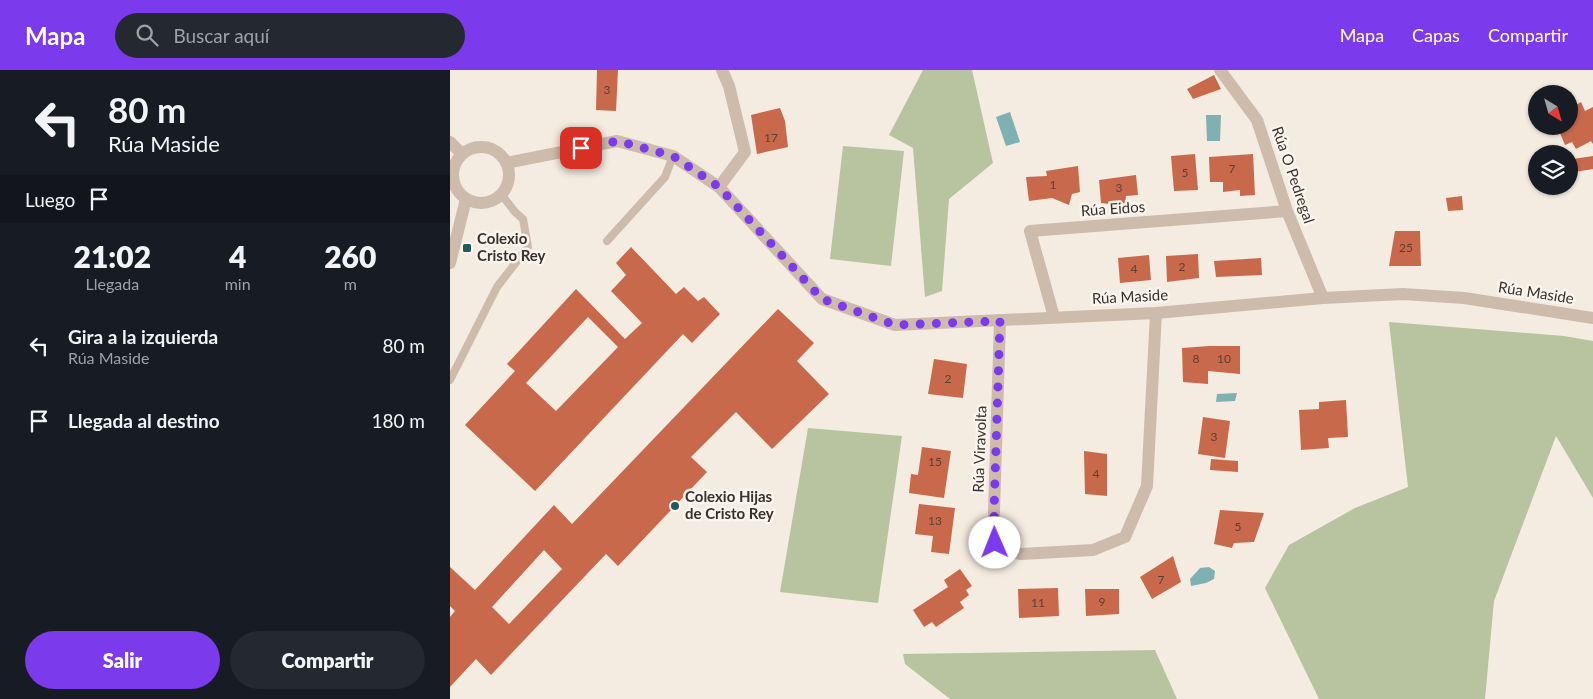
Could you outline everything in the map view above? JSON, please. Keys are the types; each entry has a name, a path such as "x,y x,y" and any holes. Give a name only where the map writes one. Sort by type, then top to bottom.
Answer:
{"street":[{"path":"719,187 745,152 729,86 722,70"},
{"name":"Rúa O Pedregal","path":"1220,70 1257,120 1287,211 1323,298"},
{"name":"Rúa Maside","path":"506,163 618,141 673,156 719,187 822,299 895,325 1156,313 1323,298 1403,294 1464,298 1593,318"},
{"path":"450,142 462,154"},
{"path":"487,147 495,150 506,163 508,179 506,187 494,200 485,203 466,199 460,194 452,178 456,160 469,149 487,147"},
{"path":"450,263 466,199"},
{"name":"Rúa Eidos","path":"1054,318 1030,231 1287,211"},
{"name":"Rúa Viravolta","path":"1000,321 994,511 995,543 1006,551 1021,554 1093,550 1125,537 1147,486 1156,313"}],"lane":[{"path":"608,241 664,176 673,156"},
{"path":"450,380 496,287 528,247 522,220 501,194"}],"green space":[{"path":"923,70 972,70 993,163 949,199 942,291 925,297 913,148 889,135"},
{"path":"843,146 904,151 891,266 830,259"},
{"path":"1389,322 1564,336 1593,341 1593,498 1556,436 1494,601 1485,699 1319,699 1265,588 1289,545 1355,508 1408,487"},
{"path":"808,428 902,436 878,603 780,592"},
{"path":"1155,650 1177,699 950,699 905,664 903,654"}],"water":[{"path":"1010,112 1020,142 1006,146 996,117"},
{"path":"1206,115 1221,115 1220,141 1207,141"},
{"path":"1237,393 1235,401 1216,402 1217,394"},
{"path":"1209,567 1215,571 1214,579 1191,586 1190,579 1200,568"}],"building":[{"path":"597,70 618,70 616,111 596,110"},
{"path":"1214,75 1221,89 1193,99 1187,89"},
{"path":"1581,102 1585,111 1593,107 1593,144 1591,141 1578,148 1578,145 1574,145 1572,142 1565,145 1561,135 1578,135 1578,104"},
{"path":"780,108 785,121 788,147 757,154 751,115"},
{"path":"1195,154 1198,190 1174,191 1171,156"},
{"path":"1253,154 1255,195 1240,196 1240,190 1223,192 1223,182 1210,182 1209,157"},
{"path":"1593,156 1593,169 1578,172 1578,158"},
{"path":"1078,166 1080,192 1072,194 1069,205 1052,198 1029,201 1026,177 1047,176 1046,171"},
{"path":"1136,175 1138,195 1126,196 1125,206 1101,203 1099,180"},
{"path":"1462,196 1463,210 1448,211 1446,198"},
{"path":"1395,231 1420,231 1421,266 1389,266"},
{"path":"631,247 676,294 684,287 698,301 704,297 720,314 692,343 683,334 535,491 465,425 515,371 507,364 576,289 625,339 642,323 611,291 626,275 616,263","holes":["588,317 618,347 556,411 526,383"]},
{"path":"1198,254 1199,278 1167,282 1166,256"},
{"path":"1149,255 1151,280 1120,283 1118,258"},
{"path":"1261,258 1262,275 1216,277 1214,261"},
{"path":"778,309 814,343 797,361 829,394 772,449 736,412 691,457 707,472 618,566 606,554 491,675 476,659 450,687 450,617 455,611 450,606 450,567 475,590 554,505 572,524","holes":["544,550 562,569 509,624 492,607"]},
{"path":"1240,346 1240,374 1208,371 1208,384 1183,382 1182,348"},
{"path":"934,359 967,364 963,398 928,394"},
{"path":"1346,400 1348,437 1328,438 1329,448 1301,450 1299,410 1319,409 1319,402"},
{"path":"1203,417 1230,421 1225,458 1198,454"},
{"path":"922,447 951,451 944,498 909,493 911,474 918,475"},
{"path":"1084,451 1107,454 1107,496 1085,494"},
{"path":"1211,459 1238,461 1238,472 1210,470"},
{"path":"919,504 955,508 949,554 931,552 933,536 915,534"},
{"path":"1220,510 1264,513 1254,542 1234,543 1232,548 1214,544"},
{"path":"1173,556 1181,582 1152,599 1140,577"},
{"path":"960,569 972,586 966,590 969,595 960,602 964,608 936,627 932,622 924,627 913,610 948,587 944,580"},
{"path":"1058,588 1059,616 1019,618 1018,589"},
{"path":"1085,589 1119,589 1119,614 1086,616"}],"place":[{"name":"Colexio Cristo Rey","path":"467,248"},
{"name":"Colexio Hijas de Cristo Rey","path":"675,506"}],"route":[{"path":"581,148 618,141 673,156 719,187 822,299 895,325 1000,321 994,511 995,543"}]}
